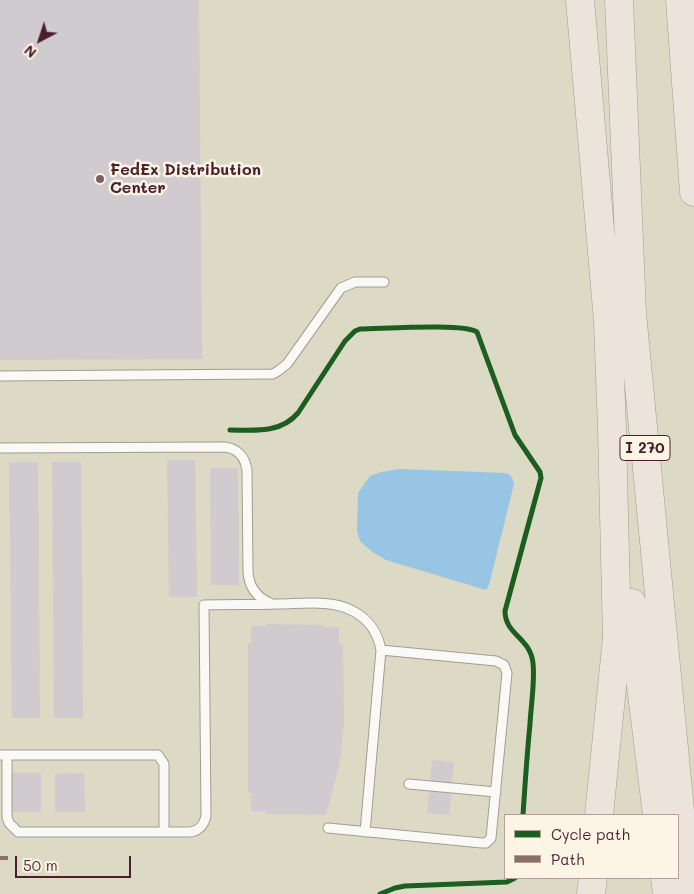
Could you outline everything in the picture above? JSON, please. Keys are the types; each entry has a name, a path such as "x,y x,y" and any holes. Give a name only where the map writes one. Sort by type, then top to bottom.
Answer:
{"highway":[{"name":"I 270","path":"580,0 608,321 612,430 657,814"},
{"name":"I 270","path":"619,0 632,314 688,894"},
{"path":"680,0 694,192"},
{"path":"599,814 617,638 612,430"},
{"path":"591,894 593,879"},
{"path":"664,879 666,894"}],"lane":[{"path":"0,376 273,374 287,364 341,288 355,282 384,282"},
{"path":"0,448 224,447 237,451 243,457 247,470 248,572 250,583 260,598 276,604"},
{"path":"164,832 164,764 158,756 3,755 7,817 13,828 18,832 164,832 196,831 201,828 206,816 204,605 276,604 328,604 343,607 360,615 374,631 381,650 364,832"},
{"path":"328,828 486,842 491,838 507,673 504,665 496,661 381,650"},
{"path":"410,784 496,792"}],"water":[{"path":"399,469 507,473 512,477 514,484 489,585 486,590 386,560 371,551 360,541 357,531 358,493 370,476"}],"building":[{"name":"FedEx Distribution Center","path":"0,0 199,0 202,359 0,360"},
{"path":"167,460 195,460 197,597 169,597"},
{"path":"9,462 38,462 40,718 12,718"},
{"path":"52,462 81,462 83,718 54,718"},
{"path":"210,468 238,468 239,585 211,585"},
{"path":"267,624 339,627 339,643 343,643 344,723 340,762 326,815 266,814 266,811 251,811 251,793 248,793 248,643 251,643 251,626 267,626"},
{"path":"432,760 454,762 449,815 427,813"},
{"path":"12,773 41,773 41,812 12,812"},
{"path":"84,773 85,812 55,812 55,774"}],"marked path":[{"path":"0,858 9,858"}],"cycle path":[{"path":"230,430 275,428 291,420 298,413 345,341 355,331 360,329 440,327 469,329 477,332 515,435 540,472 541,478 505,611 509,626 527,647 533,663 533,686 523,814"},
{"path":"380,894 405,886 507,882 513,879"}],"place":[{"name":"FedEx Distribution Center","path":"100,179"}]}
